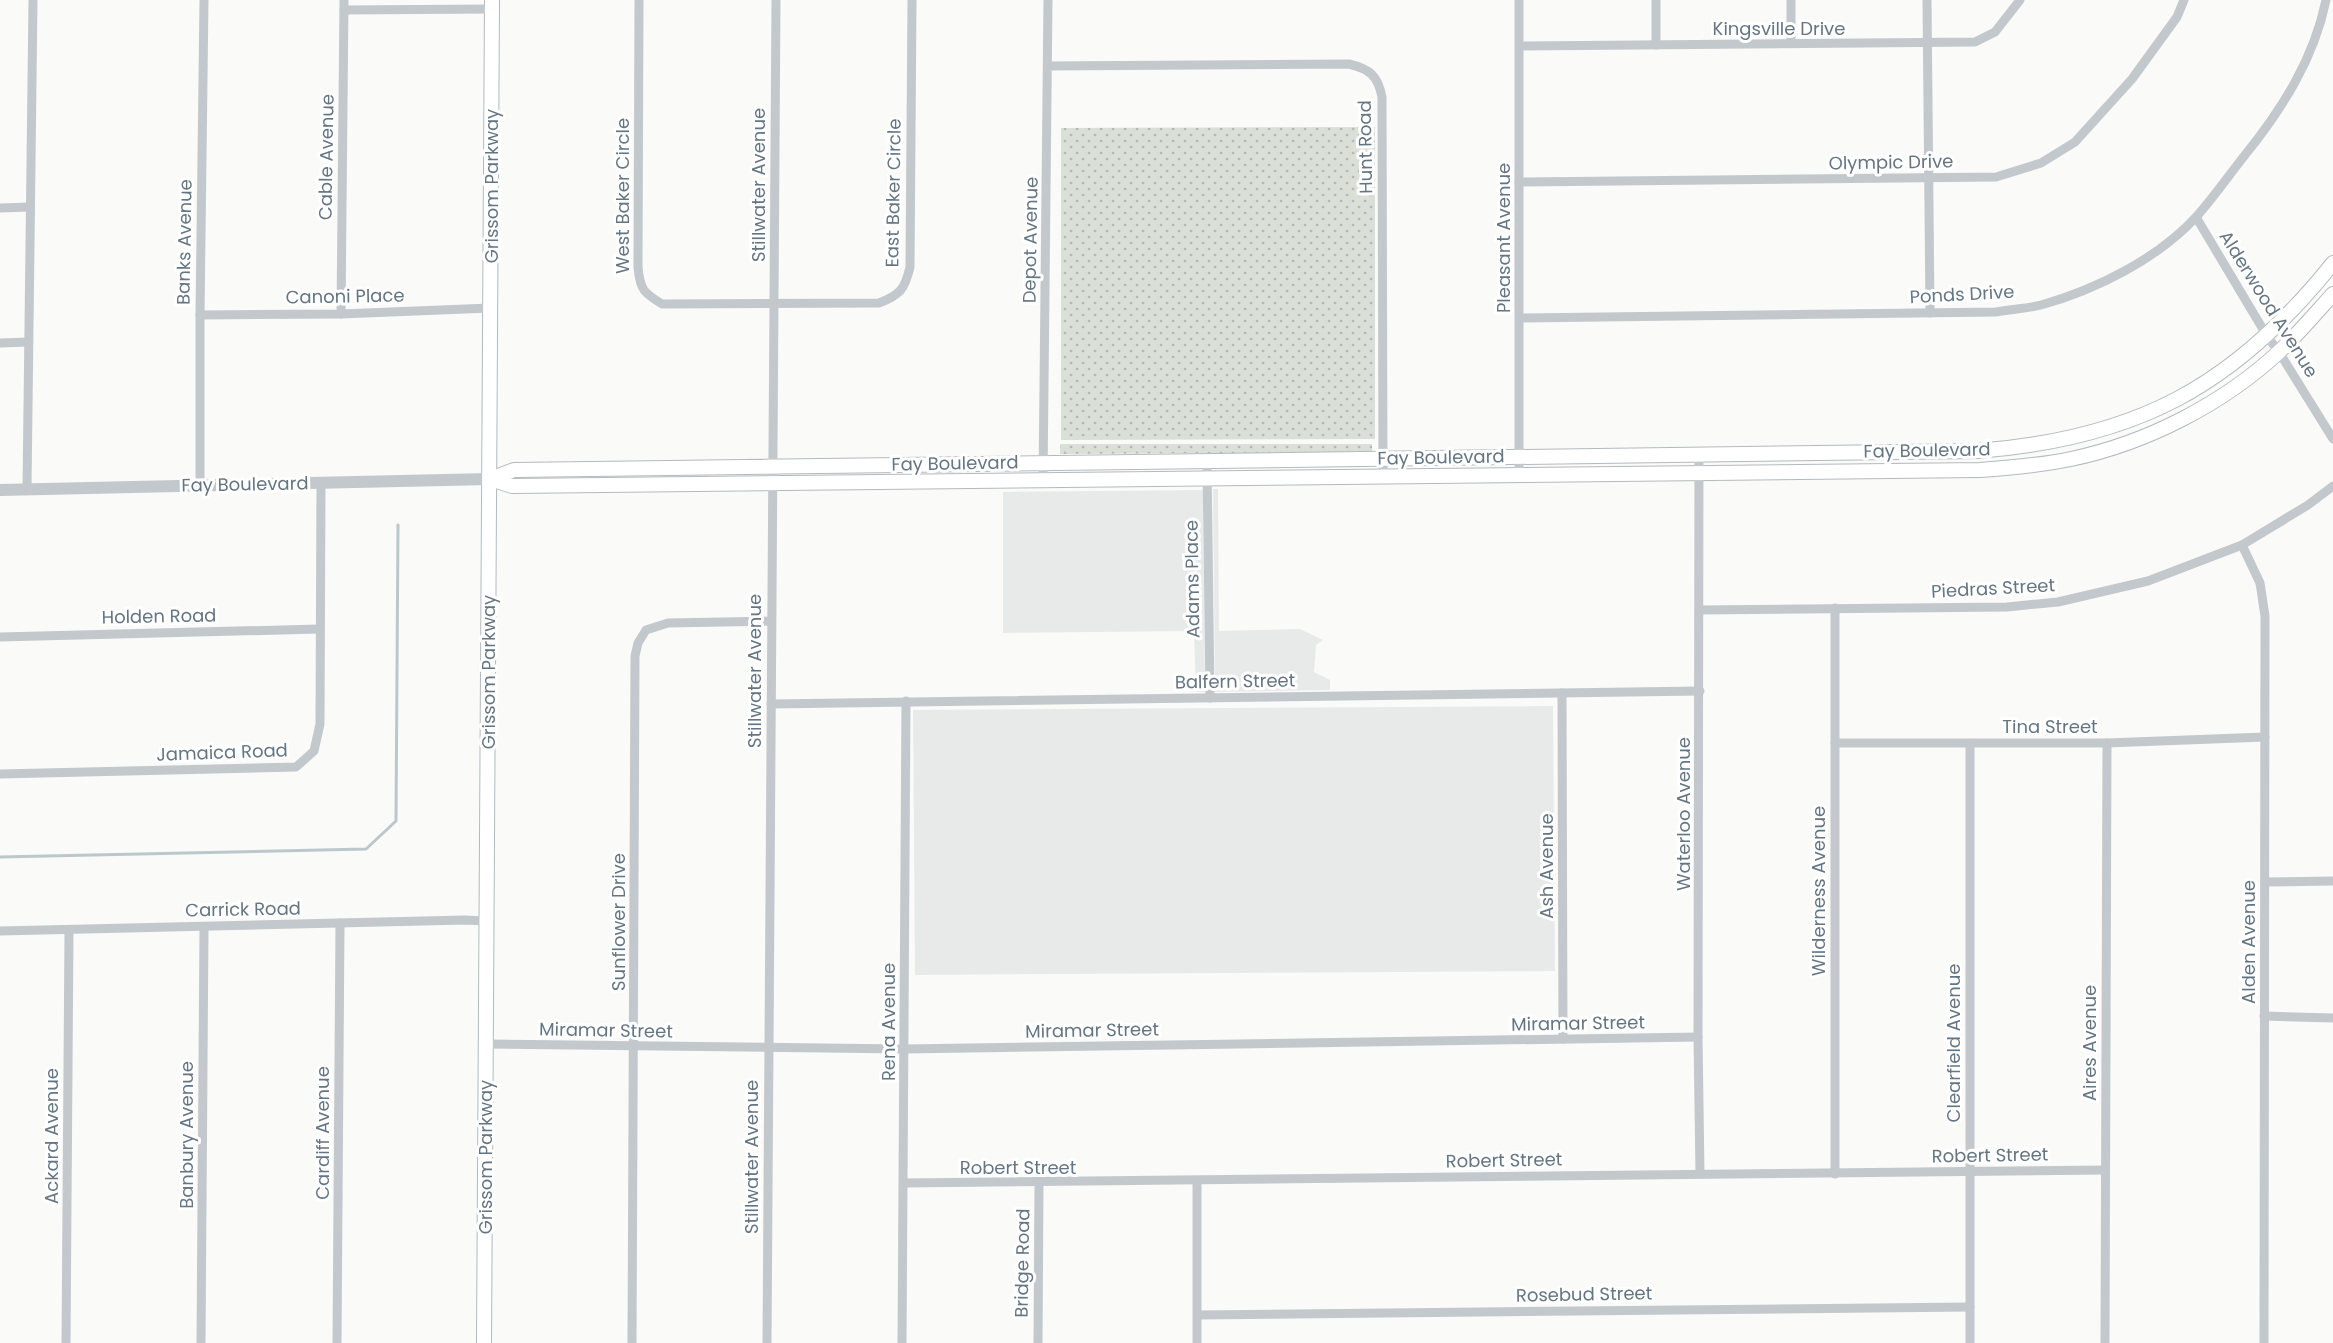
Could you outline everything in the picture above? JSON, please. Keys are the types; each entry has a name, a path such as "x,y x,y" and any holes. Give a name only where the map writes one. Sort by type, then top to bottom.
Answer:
{"main road":[{"name":"Grissom Parkway","path":"484,1343 492,4"},
{"name":"Fay Boulevard","path":"490,479 514,470 1933,451 2013,448 2050,443 2121,425 2188,394 2239,360 2267,336 2289,316 2333,263"},
{"name":"Fay Boulevard","path":"490,479 513,486 773,485 1699,474 2018,467 2071,459 2121,445 2170,425 2216,399 2279,352 2333,294"}],"street":[{"path":"27,489 33,0"},
{"name":"Banks Avenue","path":"201,485 200,315 204,0"},
{"name":"West Baker Circle","path":"639,0 639,283 645,294 662,304 774,304"},
{"name":"Stillwater Avenue","path":"767,1343 776,0"},
{"name":"East Baker Circle","path":"774,304 879,303 895,297 906,285 910,267 912,0"},
{"name":"Depot Avenue","path":"1043,481 1048,0"},
{"name":"Pleasant Avenue","path":"1519,0 1519,476"},
{"path":"1656,0 1656,45"},
{"path":"1791,0 1791,43"},
{"path":"1927,0 1930,313"},
{"name":"Kingsville Drive","path":"1520,46 1975,42 1995,32 2020,0"},
{"name":"Olympic Drive","path":"1519,182 1996,177 2041,162 2075,142 2132,79 2177,17 2184,0"},
{"name":"Ponds Drive","path":"1520,318 1996,312 2039,305 2088,289 2160,248 2196,217 2271,122 2302,71 2321,26 2326,0"},
{"path":"344,5 492,4"},
{"name":"Cable Avenue","path":"341,314 344,5"},
{"name":"Hunt Road","path":"1048,66 1349,64 1372,72 1380,83 1382,97 1383,477"},
{"path":"0,208 30,207"},
{"name":"Alderwood Avenue","path":"2196,217 2267,336 2333,439"},
{"name":"Canoni Place","path":"200,315 341,314 490,308"},
{"path":"0,343 28,342"},
{"path":"1933,451 1934,470"},
{"name":"Waterloo Avenue","path":"1699,454 1698,1037 1700,1174"},
{"name":"Adams Place","path":"1207,460 1210,698"},
{"name":"Fay Boulevard","path":"0,490 490,479"},
{"name":"Jamaica Road","path":"0,774 296,767 314,751 320,724 321,483"},
{"name":"Piedras Street","path":"1700,610 2007,607 2058,602 2148,580 2242,545 2333,486"},
{"name":"Alden Avenue","path":"2242,545 2260,583 2265,616 2264,1343"},
{"name":"Wilderness Avenue","path":"1835,608 1835,1174"},
{"name":"Sunflower Drive","path":"632,1343 635,656 638,643 646,630 668,623 771,621"},
{"name":"Holden Road","path":"0,636 319,629"},
{"name":"Balfern Street","path":"771,704 1700,691"},
{"name":"Ash Avenue","path":"1562,693 1563,1039"},
{"name":"Rena Avenue","path":"902,1343 906,701"},
{"name":"Tina Street","path":"1835,743 1970,744 2265,737"},
{"name":"Aires Avenue","path":"2105,1343 2107,742"},
{"name":"Clearfield Avenue","path":"1970,744 1970,1343"},
{"path":"2265,882 2333,881"},
{"name":"Carrick Road","path":"0,932 486,921"},
{"name":"Cardiff Avenue","path":"337,1343 340,923"},
{"name":"Banbury Avenue","path":"201,1343 204,927"},
{"name":"Ackard Avenue","path":"66,1343 69,930"},
{"path":"2265,1016 2333,1018"},
{"name":"Miramar Street","path":"486,1044 905,1049 1698,1037"},
{"name":"Robert Street","path":"904,1184 2105,1170"},
{"path":"1197,1181 1197,1343"},
{"name":"Bridge Road","path":"1038,1343 1039,1184"},
{"name":"Rosebud Street","path":"1198,1315 1970,1307"}],"shaded area":[{"path":"1375,127 1375,439 1061,440 1061,128"},
{"path":"1060,444 1372,444 1372,452 1060,454"},
{"path":"1213,489 1218,489 1219,631 1300,629 1323,640 1316,645 1314,672 1330,680 1330,690 1215,692"},
{"path":"1203,490 1205,692 1196,692 1194,631 1003,633 1003,492"},
{"path":"1553,706 1555,971 915,975 913,710"}],"waterway":[{"path":"0,857 366,849 396,821 398,525"}]}
